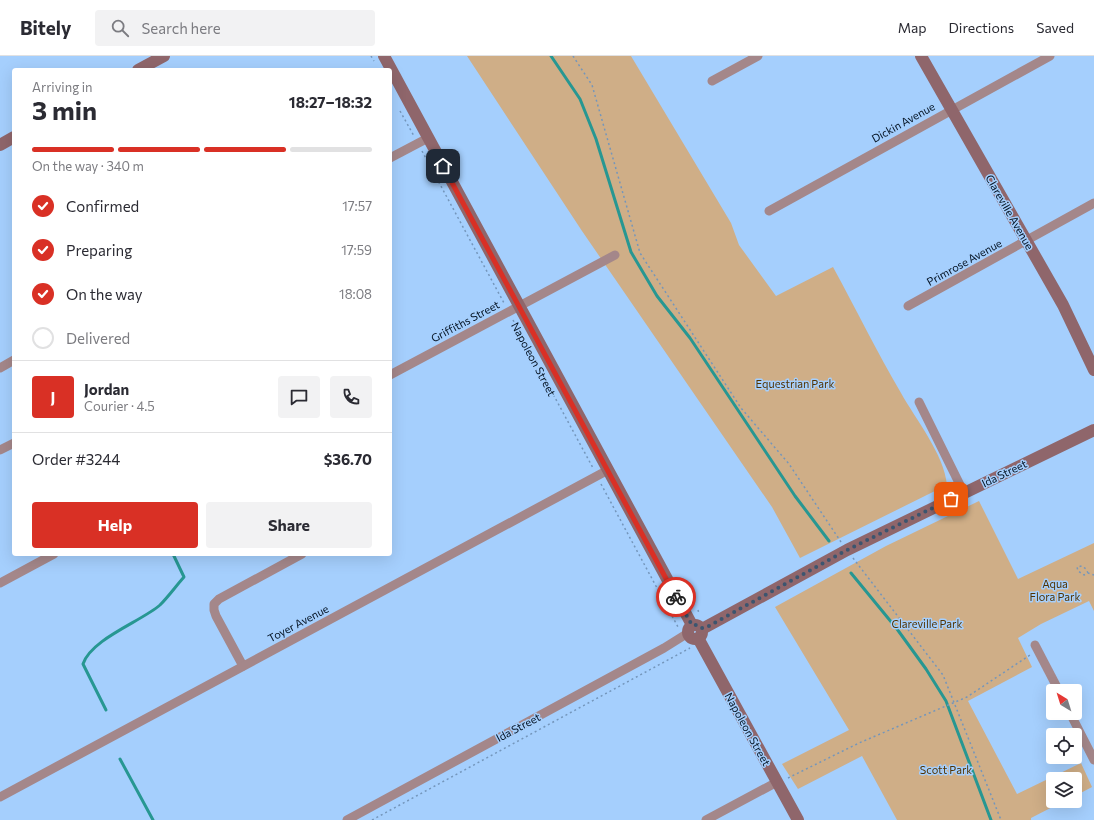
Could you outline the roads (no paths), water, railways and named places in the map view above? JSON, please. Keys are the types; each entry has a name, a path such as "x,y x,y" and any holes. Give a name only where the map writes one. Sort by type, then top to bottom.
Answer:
{"street":[{"path":"142,68 164,56"},
{"name":"Napoleon Street","path":"384,56 390,68"},
{"path":"712,81 758,56"},
{"name":"Clareville Avenue","path":"921,56 1063,305 1094,370"},
{"name":"Dickin Avenue","path":"769,211 951,109 1050,56"},
{"name":"Napoleon Street","path":"392,73 423,140 602,473 798,820"},
{"path":"0,144 12,138"},
{"path":"392,157 423,140"},
{"name":"Primrose Avenue","path":"908,306 1094,203"},
{"name":"Griffiths Street","path":"392,374 615,255"},
{"path":"0,368 12,361"},
{"path":"919,402 964,493"},
{"name":"Ida Street","path":"347,820 657,652 692,630 847,550 1094,430"},
{"path":"0,450 12,444"},
{"name":"Toyer Avenue","path":"0,797 602,473"},
{"path":"0,583 50,556"},
{"path":"243,666 216,616 214,604 219,599 298,556"},
{"path":"1036,647 1055,684"},
{"path":"1074,720 1094,760"},
{"path":"706,820 777,782"}],"waterway":[{"path":"551,56 580,99 596,139 631,252 657,296 690,338 795,496 829,541"},
{"path":"106,710 83,664 88,655 96,646 152,611 166,599 184,577 174,556"},
{"path":"851,573 897,629 926,669 946,701 991,820"},
{"path":"120,759 153,820"}],"park label":[{"name":"Equestrian Park","path":"795,383"},
{"name":"Aqua Flora Park","path":"1055,589"},
{"name":"Clareville Park","path":"927,623"},
{"name":"Scott Park","path":"946,769"}]}
